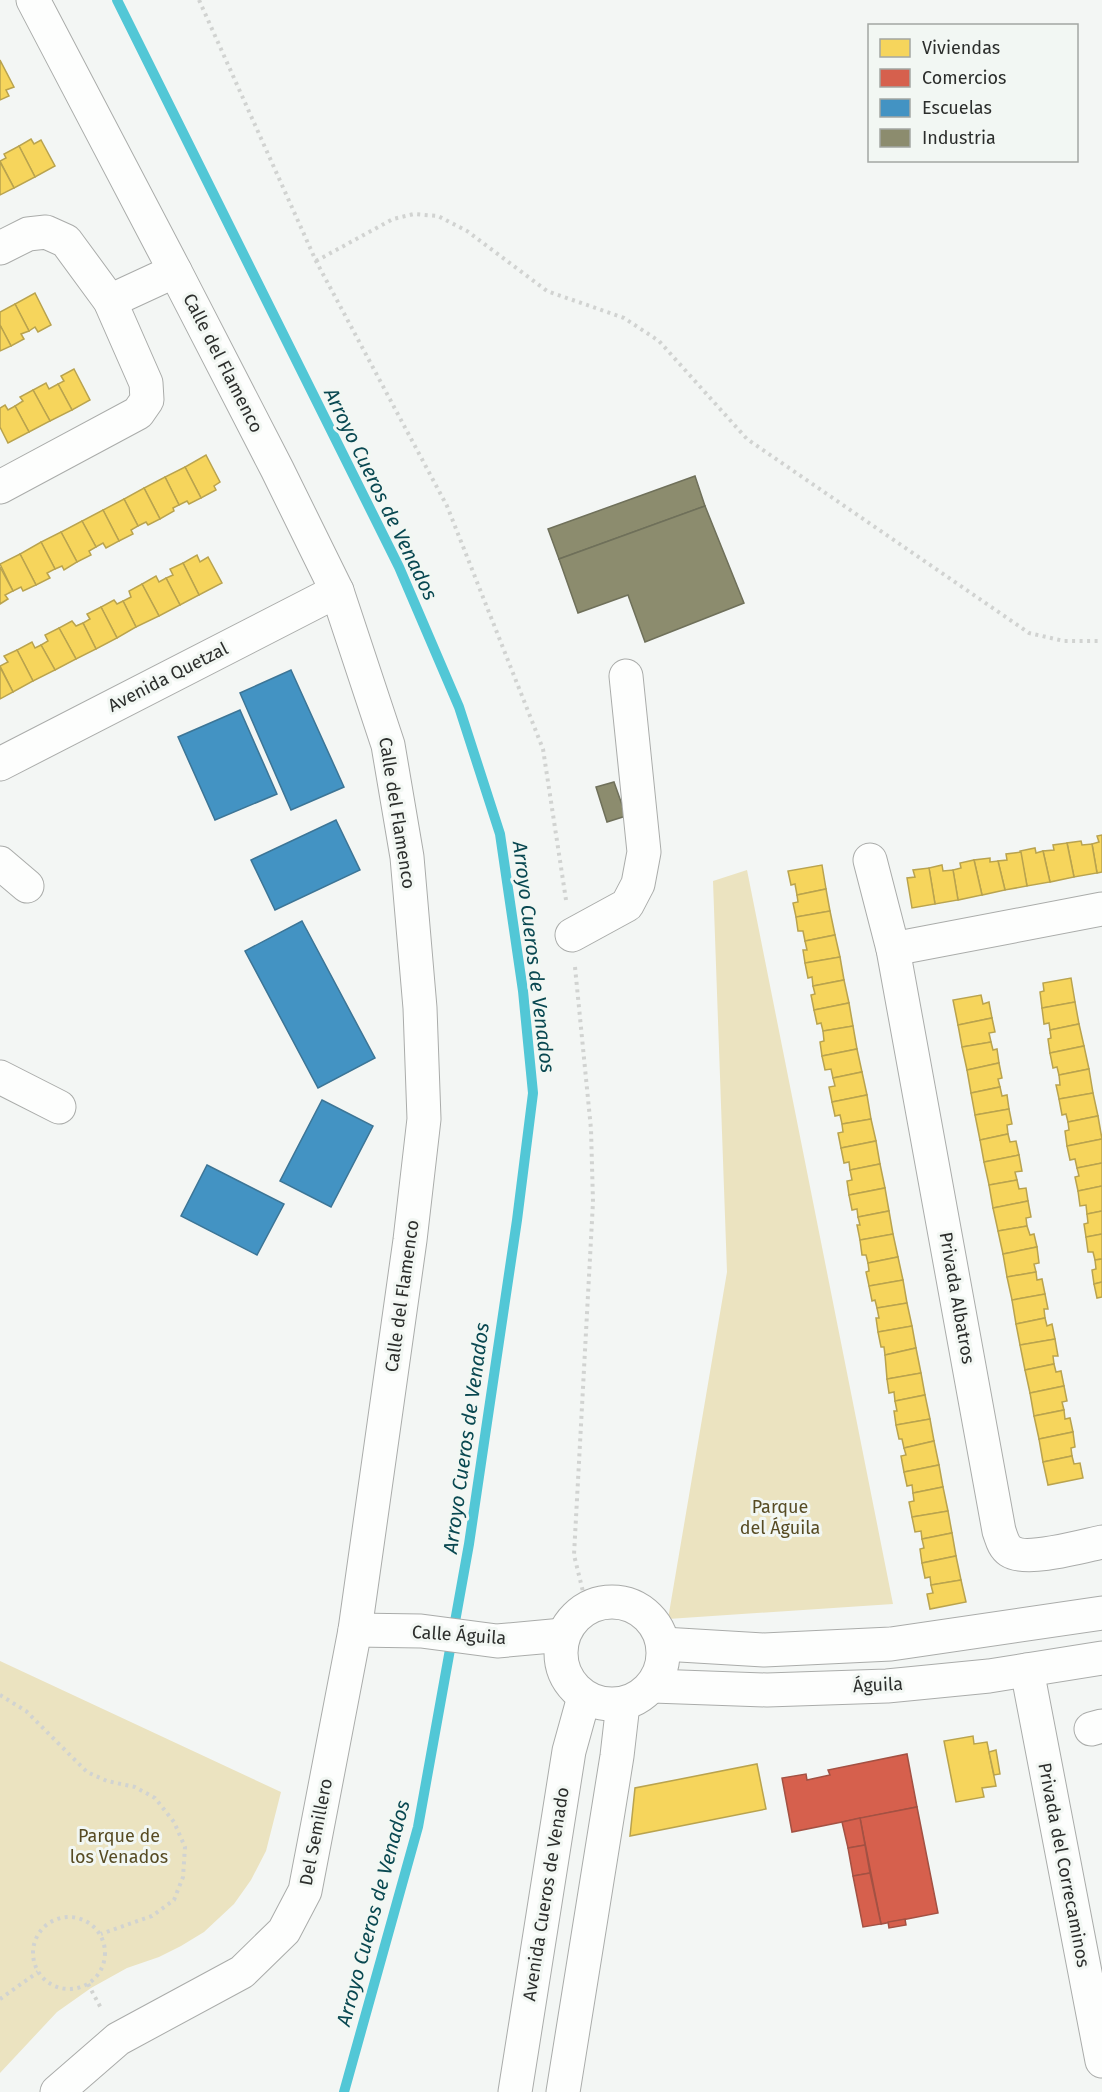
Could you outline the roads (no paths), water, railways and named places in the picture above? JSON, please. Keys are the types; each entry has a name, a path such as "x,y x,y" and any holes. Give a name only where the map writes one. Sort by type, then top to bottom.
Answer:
{"street":[{"name":"Calle del Flamenco","path":"33,0 176,271 337,591 388,745 403,834 420,1008 424,1119 410,1240 355,1630"},
{"path":"0,248 28,234 46,232 66,241 110,301 146,382 147,400 138,413 0,487"},
{"path":"110,301 176,271"},
{"name":"Avenida Quetzal","path":"0,764 337,591"},
{"path":"572,934 627,905 638,884 644,852 626,676"},
{"name":"Privada Albatros","path":"870,860 893,949 995,1508 1004,1545 1012,1553 1026,1556 1102,1542"},
{"path":"0,863 27,886"},
{"path":"893,949 1102,909"},
{"path":"0,1077 59,1107"},
{"path":"606,1602 625,1604 643,1612 656,1626 663,1644 663,1666 652,1686 639,1697 623,1704 603,1704 584,1697 568,1680 561,1658 563,1635 573,1620 587,1608 606,1602"},
{"path":"663,1644 764,1650 891,1644 1102,1613"},
{"name":"Calle Águila","path":"355,1630 420,1631 497,1641 563,1635"},
{"name":"Del Semillero","path":"57,2092 118,2039 242,1972 284,1931 306,1891 355,1630"},
{"name":"Águila","path":"652,1686 767,1690 887,1686 989,1676 1102,1659"},
{"name":"Privada del Correcaminos","path":"1027,1670 1102,2061"},
{"name":"Avenida Cueros de Venado","path":"515,2092 569,1751 584,1697"},
{"path":"563,2092 623,1704"}],"waterway":[{"name":"Arroyo Cueros de Venados","path":"117,0 399,567 459,707 500,834 523,991 533,1093 517,1220 469,1544 418,1827 344,2092"}],"park label":[{"name":"Parque del Águila","path":"780,1517"},
{"name":"Parque de los Venados","path":"119,1846"}]}
